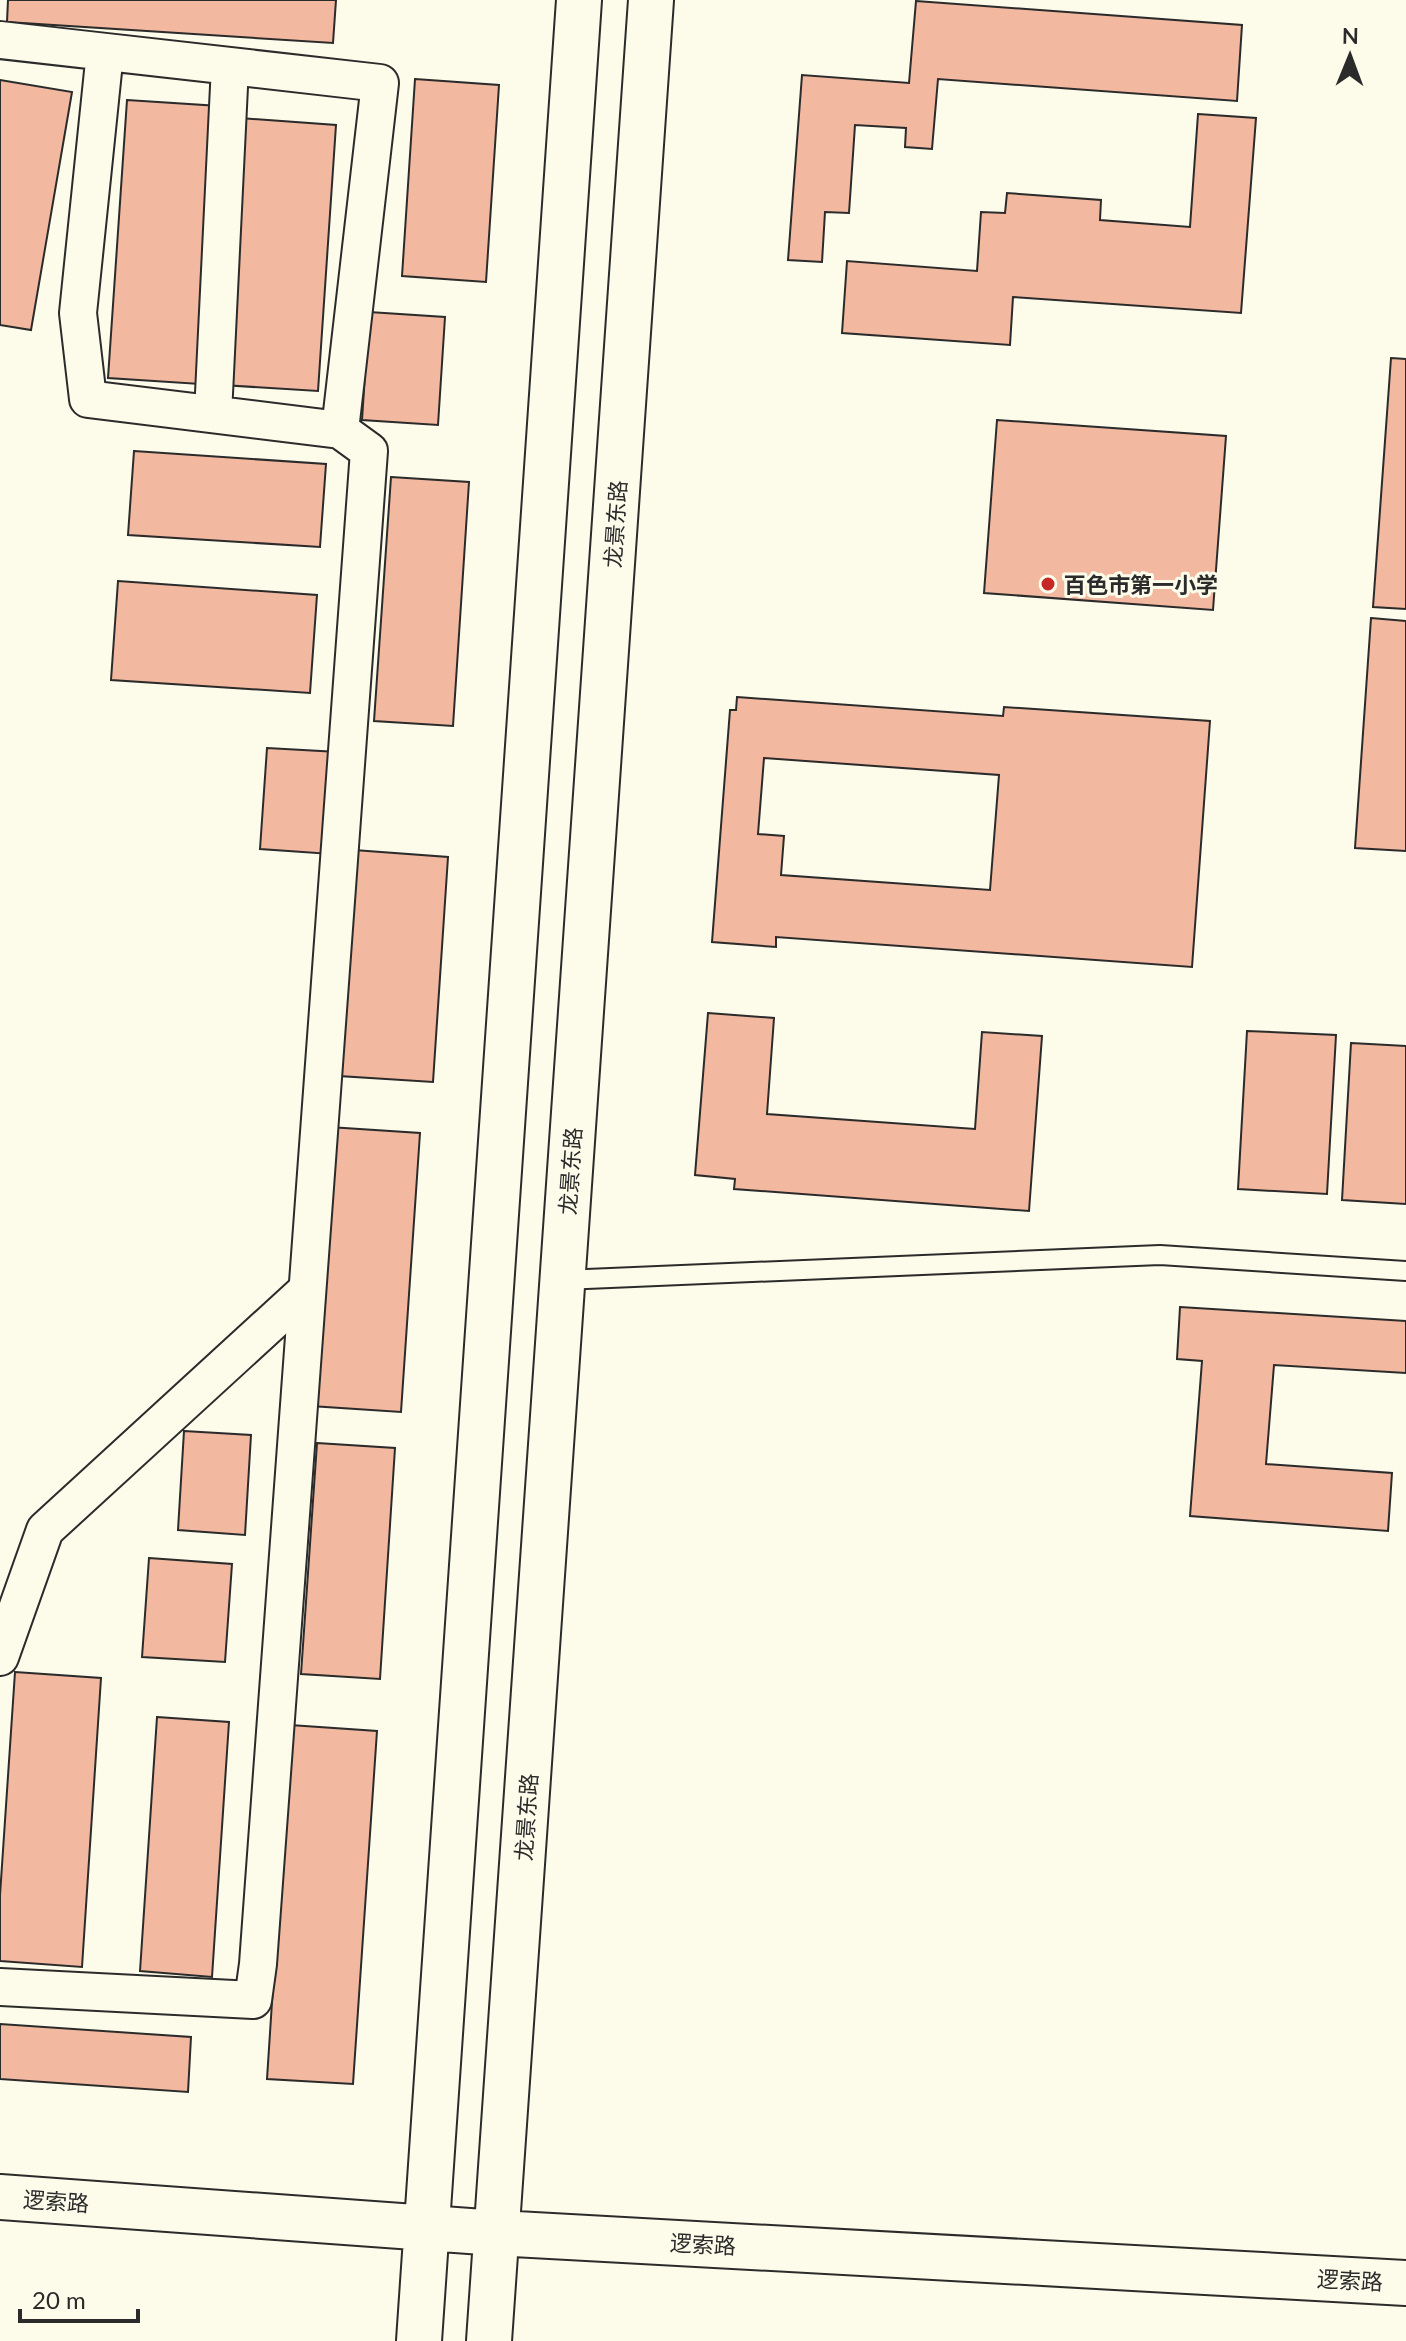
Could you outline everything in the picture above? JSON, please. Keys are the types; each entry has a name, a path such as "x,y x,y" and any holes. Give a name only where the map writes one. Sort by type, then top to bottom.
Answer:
{"main road":[{"path":"419,2341 579,0"},
{"name":"龙景东路","path":"489,2341 651,0"},
{"name":"逻索路","path":"0,2197 497,2233 1406,2283"}],"street":[{"path":"0,40 380,83 340,430"},
{"path":"0,1987 253,2000 369,451 340,430 88,399 78,313 105,52"},
{"path":"213,414 230,66"},
{"path":"0,1657 45,1530 307,1290"}],"lane":[{"path":"563,1280 1160,1255 1406,1271"}],"building":[{"path":"8,0 336,0 333,43 7,22"},
{"path":"916,1 1242,25 1237,101 938,79 932,149 905,147 906,128 855,125 849,213 825,212 822,262 788,260 802,75 909,83"},
{"path":"415,79 499,85 486,282 402,276"},
{"path":"0,80 72,92 31,330 0,325"},
{"path":"127,100 219,106 200,384 108,378"},
{"path":"1198,114 1256,118 1241,313 1013,297 1010,345 842,333 847,261 977,271 981,212 1005,213 1007,193 1101,200 1100,220 1190,227"},
{"path":"240,118 336,125 318,391 222,385"},
{"path":"369,312 445,317 438,425 362,420"},
{"path":"1391,358 1406,359 1406,609 1373,607"},
{"path":"997,420 1226,436 1213,610 984,593"},
{"path":"134,451 326,464 320,547 128,535"},
{"path":"391,477 469,482 453,726 374,721"},
{"path":"118,581 317,595 310,693 111,680"},
{"path":"1371,618 1406,621 1406,851 1355,848"},
{"path":"737,697 1003,716 1004,707 1210,721 1192,967 776,937 776,947 712,942 730,710 736,710","holes":["764,758 999,775 990,890 781,875 784,836 758,834"]},
{"path":"267,748 338,752 331,854 260,849"},
{"path":"354,850 448,857 433,1082 339,1076"},
{"path":"708,1013 774,1018 767,1114 975,1129 982,1032 1042,1036 1029,1211 734,1189 735,1179 695,1175"},
{"path":"1247,1031 1336,1035 1327,1194 1238,1189"},
{"path":"1351,1043 1406,1046 1406,1204 1342,1200"},
{"path":"329,1127 420,1133 401,1412 311,1406"},
{"path":"1180,1307 1406,1321 1406,1373 1274,1365 1266,1464 1392,1473 1388,1531 1190,1516 1202,1361 1177,1359"},
{"path":"184,1431 251,1435 245,1535 178,1530"},
{"path":"317,1443 395,1448 380,1679 301,1674"},
{"path":"149,1558 232,1564 225,1662 142,1657"},
{"path":"15,1672 101,1678 82,1967 0,1961 0,1895"},
{"path":"157,1717 229,1722 212,1977 140,1971"},
{"path":"290,1725 377,1731 353,2084 267,2079"},
{"path":"0,2024 191,2037 188,2092 0,2079"}],"place":[{"name":"百色市第一小学","path":"1048,584"}]}
